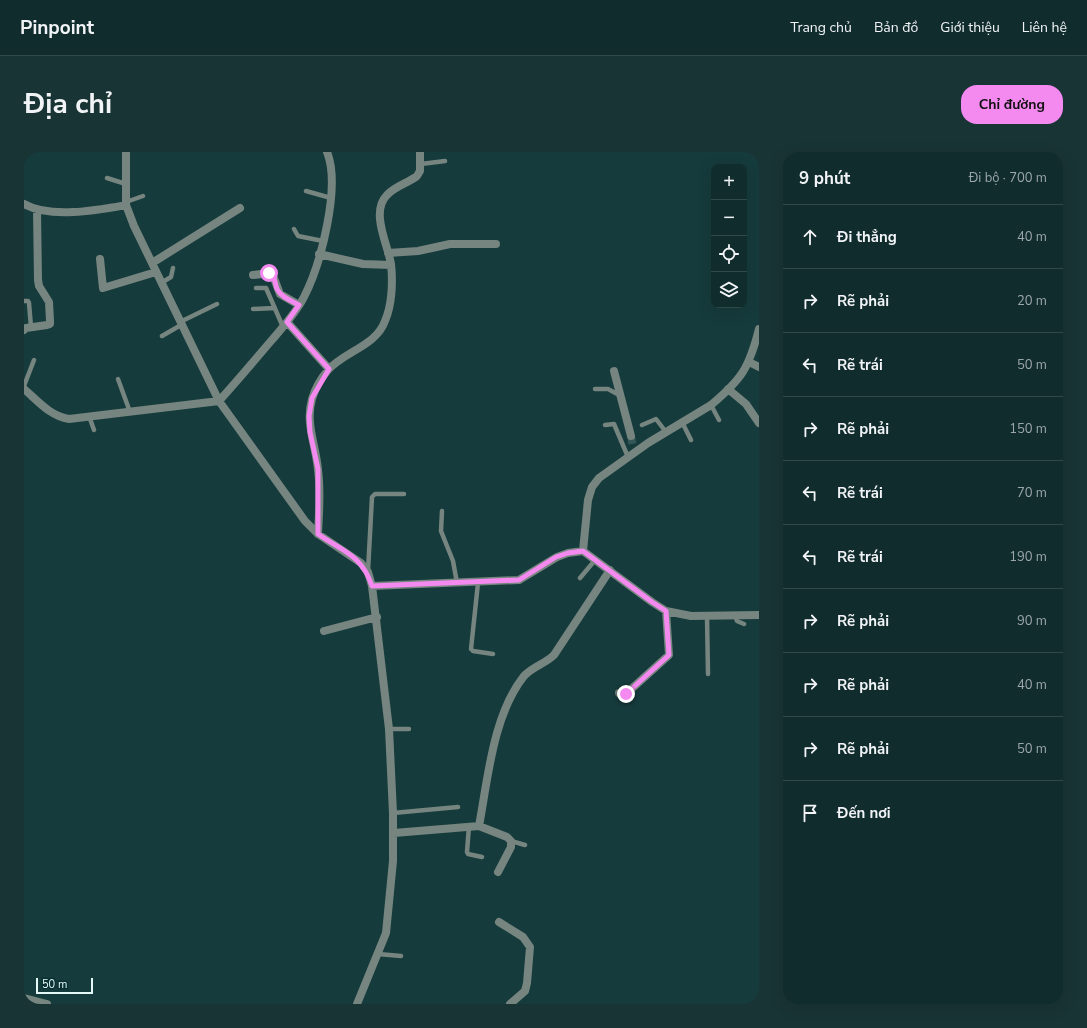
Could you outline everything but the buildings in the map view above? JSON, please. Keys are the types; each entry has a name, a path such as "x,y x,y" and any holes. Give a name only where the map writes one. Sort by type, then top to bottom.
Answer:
{"street":[{"path":"126,152 126,203 161,283 219,401 296,508 318,534 361,563 368,572 372,586 377,617 389,729 394,833 390,902 386,933 357,1004"},
{"path":"24,388 50,412 59,417 69,419 219,401 285,324 304,297 319,254 331,198 333,177 327,152"},
{"path":"318,534 318,469 310,432 309,416 312,398 329,369 366,344 378,332 385,322 392,282 391,265 380,217 381,203 386,195 417,176 421,164 420,152"},
{"path":"24,204 37,210 80,212 126,203"},
{"path":"152,263 240,208"},
{"path":"27,329 50,324 49,302 39,286 38,280 37,210"},
{"path":"388,253 418,251 454,243 496,244"},
{"path":"319,254 363,264 391,265"},
{"path":"100,259 103,288 156,272"},
{"path":"253,275 272,273 280,294 299,305"},
{"path":"285,324 329,369"},
{"path":"583,551 588,500 592,488 599,478 628,457 634,450 711,405 740,376 750,362 759,329"},
{"path":"750,362 759,367"},
{"path":"614,370 631,436"},
{"path":"728,389 746,404 759,422"},
{"path":"372,586 458,584 519,580 556,557 568,553 583,551 666,611 680,615 759,615"},
{"path":"479,826 495,738 516,689 531,669 536,665 549,660 554,655 610,570"},
{"path":"619,693 628,692 669,655 666,611"},
{"path":"324,630 377,617"},
{"path":"394,833 479,826 507,837 511,841 511,847 498,872"},
{"path":"500,922 523,937 530,947 525,991 510,1004"},
{"path":"24,998 47,1004"}],"lane":[{"path":"421,164 445,160"},
{"path":"107,178 126,184"},
{"path":"306,191 331,198"},
{"path":"126,203 143,196"},
{"path":"294,229 298,236 322,241"},
{"path":"161,283 171,277 173,268"},
{"path":"256,288 266,288 275,308 285,324"},
{"path":"24,301 28,301 29,303 27,329"},
{"path":"162,336 181,323 218,304"},
{"path":"253,309 275,308"},
{"path":"24,388 34,360"},
{"path":"118,379 130,412"},
{"path":"594,390 608,389 621,396"},
{"path":"711,405 719,420"},
{"path":"89,416 94,430"},
{"path":"642,425 656,419 666,432"},
{"path":"682,422 690,440"},
{"path":"605,425 614,424 628,457"},
{"path":"368,572 372,496 375,494 404,494"},
{"path":"442,511 440,531 453,562 458,584"},
{"path":"580,578 596,559"},
{"path":"478,583 471,649 473,652 493,654"},
{"path":"707,616 708,674"},
{"path":"735,616 737,622 744,624"},
{"path":"389,729 410,729"},
{"path":"393,813 458,807"},
{"path":"469,826 466,852 468,854 482,857"},
{"path":"511,841 525,845"},
{"path":"378,954 401,956"}],"tunnel":[{"path":"631,436 633,447"}],"route":[{"path":"269,273 272,273 274,276 276,288 280,294 299,305 287,322 329,369 312,398 309,416 310,432 318,469 318,534 361,563 368,572 372,586 508,582 519,580 556,557 568,553 583,551 666,611 670,650 669,655 626,694"}]}
